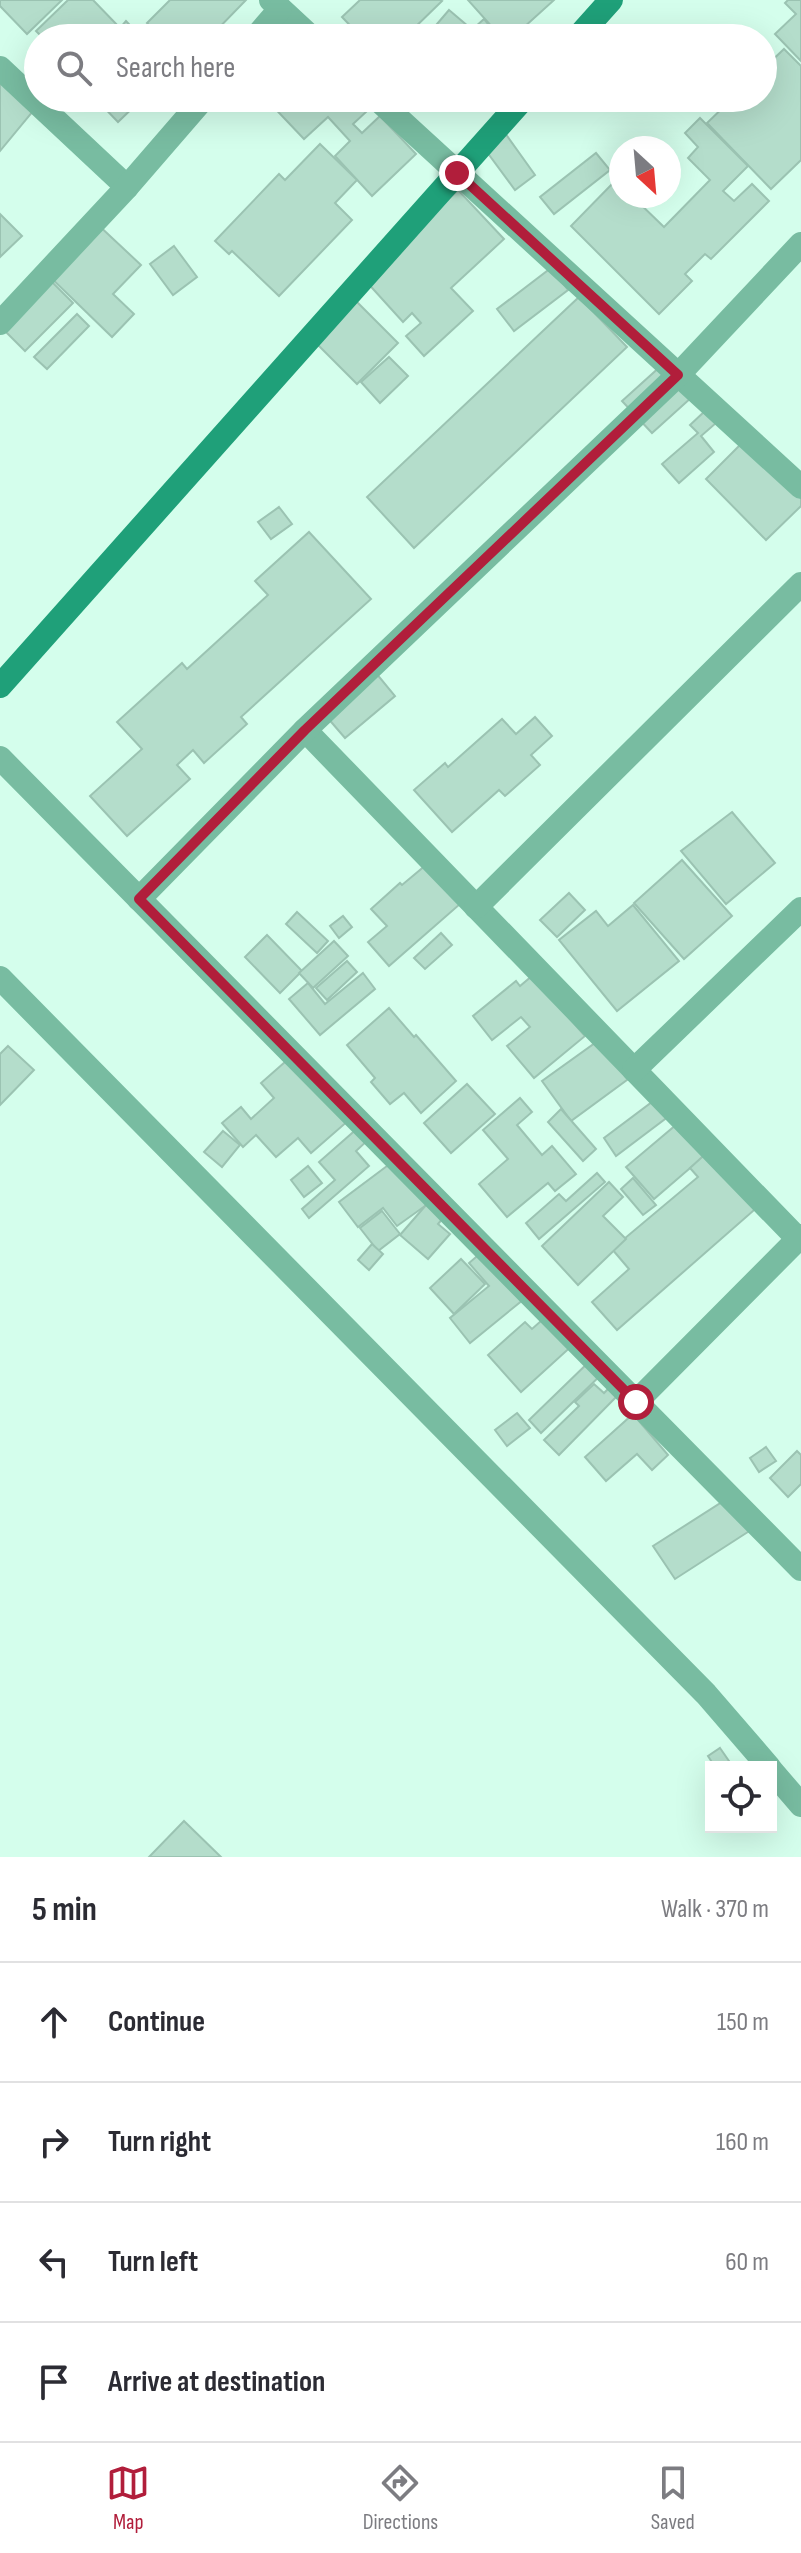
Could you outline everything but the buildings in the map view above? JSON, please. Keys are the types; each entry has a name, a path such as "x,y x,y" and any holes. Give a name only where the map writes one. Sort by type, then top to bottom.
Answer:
{"street":[{"path":"590,24 611,0"},
{"path":"264,24 276,4 297,24"},
{"path":"0,68 24,90"},
{"path":"47,112 127,187"},
{"path":"0,323 127,187 192,112"},
{"path":"391,112 801,487"},
{"path":"0,686 511,112"},
{"path":"139,899 305,730 678,375 801,244"},
{"path":"476,907 801,584"},
{"path":"305,730 799,1238 636,1402"},
{"path":"0,758 800,1565"},
{"path":"634,1070 801,909"},
{"path":"0,978 706,1694 764,1761"},
{"path":"777,1776 801,1805"}],"route":[{"path":"457,173 678,375 305,730 139,899 636,1402"}]}
